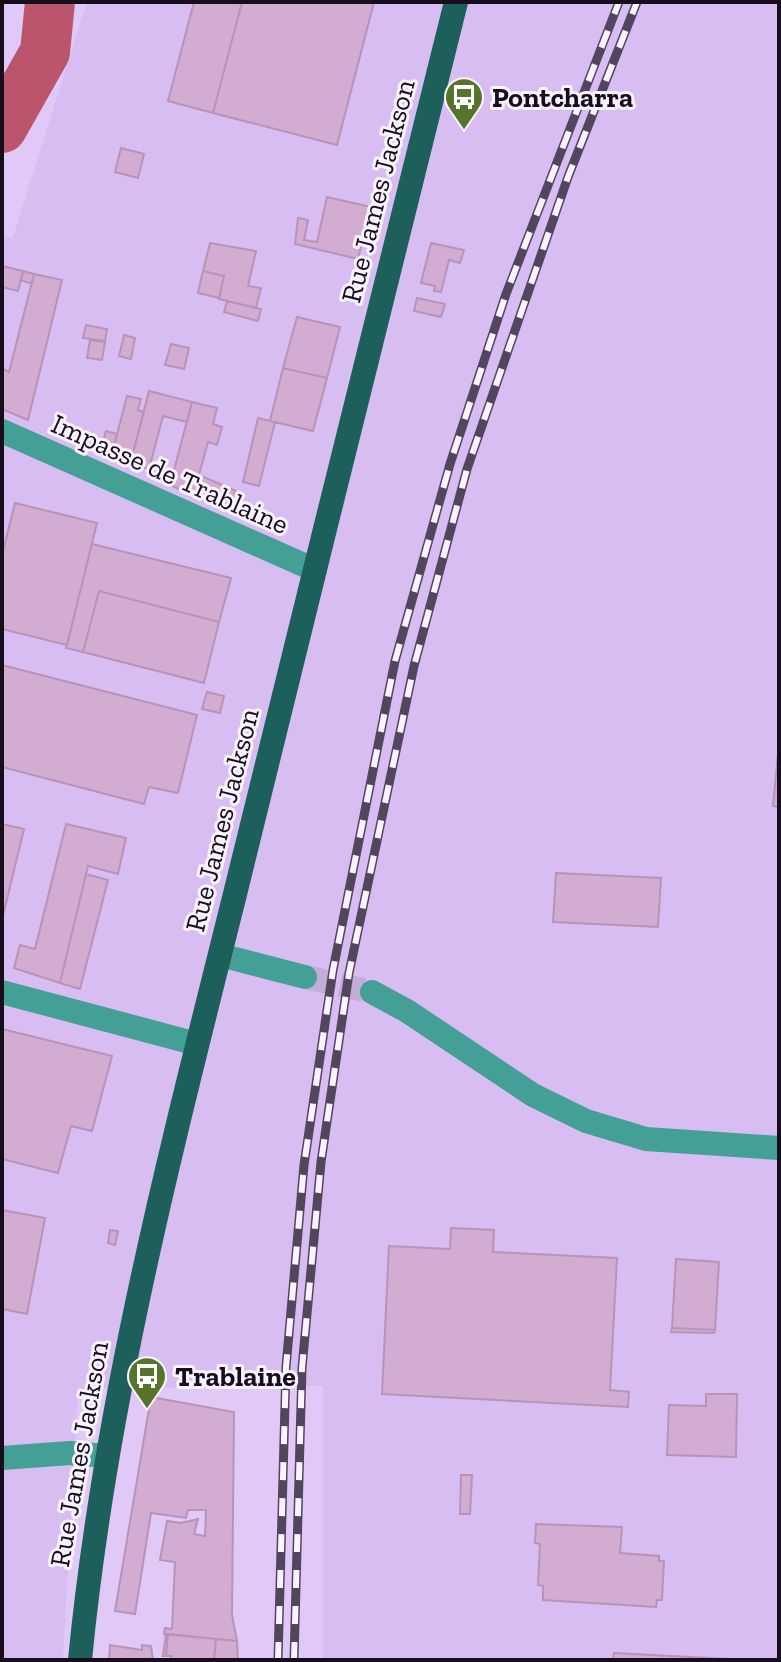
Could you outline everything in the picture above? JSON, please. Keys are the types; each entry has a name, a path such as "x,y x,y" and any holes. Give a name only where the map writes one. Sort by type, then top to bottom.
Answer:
{"main road":[{"name":"Rue James Jackson","path":"80,1660 87,1583 131,1330 197,1044 456,2"}],"street":[{"name":"Impasse de Trablaine","path":"2,431 315,570"},
{"path":"220,955 305,977"},
{"path":"2,992 197,1044"},
{"path":"372,992 407,1011 533,1095 586,1121 646,1139 779,1148"},
{"path":"2,1458 70,1453 107,1456"}],"shaded area":[{"path":"87,2 779,2 779,1660 323,1660 323,1386 78,1389 63,1660 2,1660 2,238 13,237"}],"building":[{"path":"194,2 242,2 213,113 168,101"},
{"path":"242,2 374,2 337,145 213,113"},
{"path":"121,148 144,154 138,178 115,172"},
{"path":"327,197 371,207 358,259 295,244 298,218 308,220 304,240 317,242"},
{"path":"210,243 256,251 248,286 261,288 256,308 219,299 224,276 203,271"},
{"path":"431,243 464,250 460,263 449,260 441,292 434,291 435,286 421,283"},
{"path":"2,266 23,271 18,291 2,287"},
{"path":"23,271 34,274 32,284 21,280"},
{"path":"203,271 224,276 219,298 198,293"},
{"path":"34,274 62,280 28,420 2,409 2,368 9,372"},
{"path":"417,298 445,304 441,317 414,311"},
{"path":"227,301 261,309 258,321 224,312"},
{"path":"297,317 340,327 327,378 283,368"},
{"path":"86,325 107,329 105,341 83,338"},
{"path":"124,335 135,338 131,359 119,356"},
{"path":"90,340 105,342 102,360 87,358"},
{"path":"171,344 189,348 184,369 165,365"},
{"path":"283,368 327,378 313,431 270,421"},
{"path":"149,391 192,402 187,422 163,416 149,469 130,464"},
{"path":"127,396 141,399 138,410 144,412 130,464 111,458"},
{"path":"192,402 217,408 213,424 222,427 217,445 208,442 199,475 236,491 226,511 170,485"},
{"path":"258,418 275,422 259,486 243,482"},
{"path":"106,431 117,434 111,456 100,453"},
{"path":"15,503 97,523 67,645 2,629 2,555"},
{"path":"92,544 231,578 219,622 99,591 83,652 66,648"},
{"path":"99,591 219,622 204,683 83,652"},
{"path":"2,665 197,715 178,793 149,787 144,804 2,767"},
{"path":"207,692 224,696 220,713 202,709"},
{"path":"779,743 779,807 773,806"},
{"path":"2,824 24,829 2,920"},
{"path":"66,824 126,838 118,874 88,866 60,983 14,968 20,945 35,949"},
{"path":"556,873 661,878 658,927 553,922"},
{"path":"86,874 108,880 80,989 60,983"},
{"path":"2,1029 112,1056 92,1131 71,1126 58,1173 2,1159"},
{"path":"2,1210 45,1218 27,1314 2,1309"},
{"path":"451,1228 494,1230 493,1252 617,1258 610,1390 629,1392 628,1407 382,1394 389,1246 450,1249"},
{"path":"110,1230 118,1231 115,1245 108,1243"},
{"path":"676,1259 719,1262 715,1330 672,1328"},
{"path":"672,1328 715,1330 714,1333 671,1332"},
{"path":"706,1394 737,1394 736,1457 667,1455 669,1405 706,1406"},
{"path":"151,1397 234,1412 232,1615 237,1641 164,1634 165,1628 172,1629 175,1562 160,1560 167,1521 181,1523 198,1519 194,1534 205,1536 206,1510 188,1510 186,1518 151,1513 135,1614 115,1611"},
{"path":"461,1475 472,1475 470,1514 460,1514"},
{"path":"536,1524 622,1527 620,1553 659,1556 659,1561 664,1561 662,1600 657,1600 656,1607 543,1600 543,1586 538,1585 540,1544 535,1543"},
{"path":"166,1634 166,1656 163,1656"},
{"path":"168,1634 216,1639 214,1660 171,1660 171,1656 166,1656"},
{"path":"216,1639 237,1641 238,1660 214,1660"},
{"path":"110,1645 142,1650 142,1645 151,1646 153,1660 109,1660"},
{"path":"614,1653 748,1660 613,1660"}],"waterway":[{"path":"2,128 45,52 50,2"}],"tunnel":[{"path":"305,977 372,992"}],"railway":[{"path":"278,1660 286,1367 304,1165 333,970 395,661 450,464 506,294 619,2"},
{"path":"294,1660 302,1368 321,1162 349,973 414,666 467,469 568,177 637,2"}],"place":[{"name":"Pontcharra","path":"464,131"},
{"name":"Trablaine","path":"147,1410"}]}
